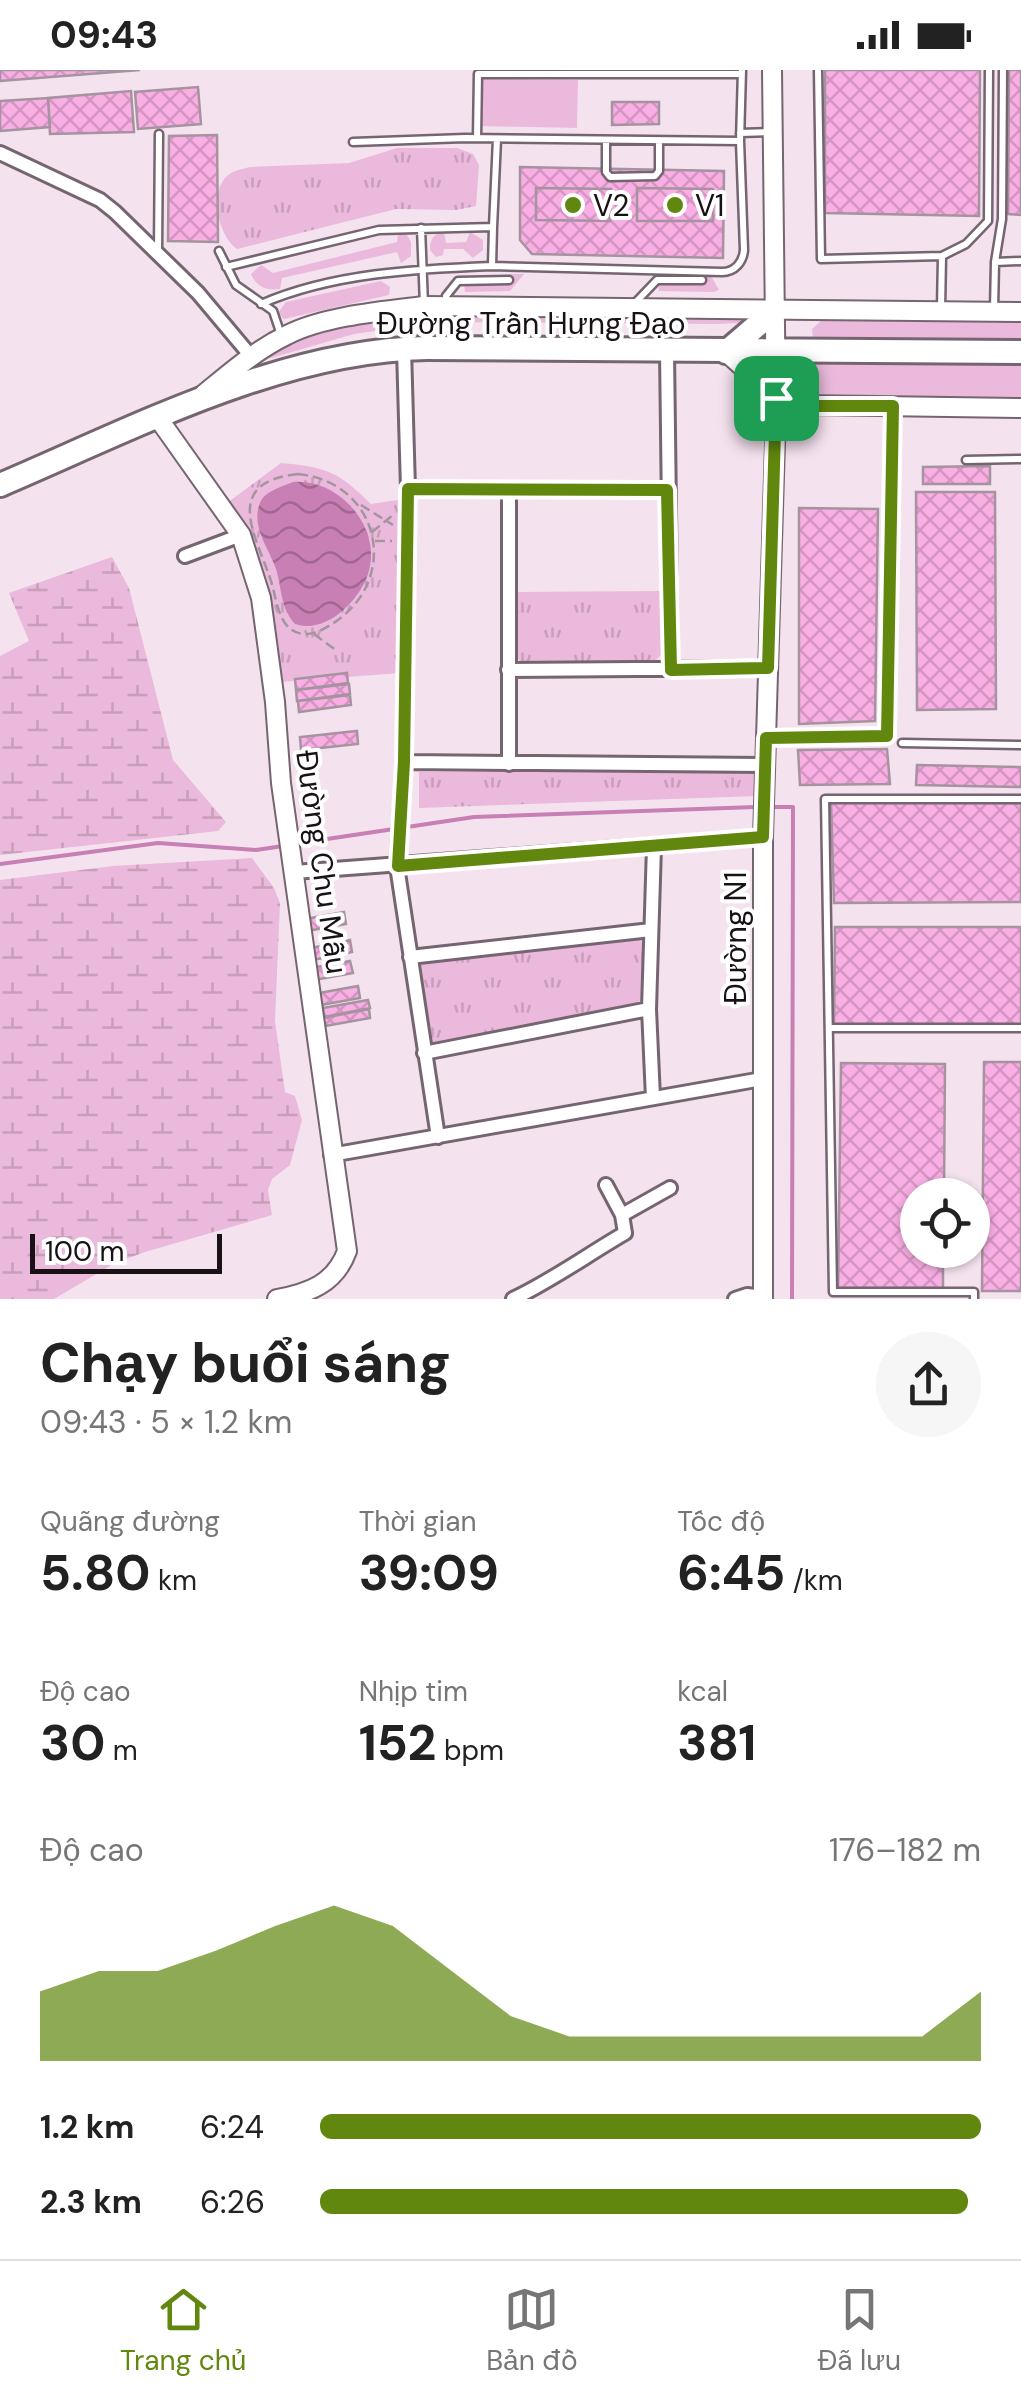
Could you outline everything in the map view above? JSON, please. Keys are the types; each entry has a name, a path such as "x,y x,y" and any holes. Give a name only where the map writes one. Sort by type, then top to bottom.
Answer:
{"highway":[{"path":"726,352 775,310"},
{"name":"Đường Trần Hưng Đạo","path":"0,485 192,404 317,363 404,349 1021,352"}],"street":[{"name":"Đường N1","path":"764,1298 763,837 776,398 772,70"},
{"path":"0,153 100,200 198,293 250,355"},
{"path":"192,404 250,355 282,337 344,318 424,306 1021,312"},
{"path":"404,349 408,489 404,762 398,860 438,1137"},
{"path":"667,351 671,670"},
{"name":"Đường Trần Hưng Đạo","path":"726,352 776,398"},
{"path":"776,398 809,406 1021,408"},
{"name":"Đường Chu Mẫu","path":"158,418 241,536 254,570 266,628 294,872 347,1251 340,1270 306,1296 277,1299"},
{"path":"408,489 667,490"},
{"path":"508,764 509,489"},
{"path":"185,556 241,536"},
{"path":"508,670 768,668"},
{"path":"404,762 765,765"},
{"path":"294,872 398,860 763,837"},
{"path":"653,1098 650,1009 654,846"},
{"path":"410,956 651,930"},
{"path":"424,1053 650,1009"},
{"path":"331,1155 762,1080"},
{"path":"513,1299 561,1276 625,1233 622,1215 606,1184"},
{"path":"622,1215 670,1188"},
{"path":"735,1299 746,1295 764,1298"}],"lane":[{"path":"818,70 821,259 942,256 966,244 988,221 988,70"},
{"path":"994,312 995,262 1002,219 1003,70"},
{"path":"261,304 352,280 422,269 492,266 728,272 744,259 742,72 478,72 477,138"},
{"path":"352,142 477,138 659,141 773,132"},
{"path":"158,252 159,134"},
{"path":"492,266 497,139"},
{"path":"606,140 606,172 610,177 655,176 659,171 659,141"},
{"path":"226,267 379,230 493,226"},
{"path":"421,228 424,306"},
{"path":"219,251 236,284 273,310 282,337"},
{"path":"941,310 942,256"},
{"path":"995,262 1021,262"},
{"path":"447,306 446,296 458,281 509,280"},
{"path":"631,308 656,280 702,280"},
{"path":"766,738 887,736 893,406"},
{"path":"966,460 1021,459"},
{"path":"902,743 1021,745"},
{"path":"974,1299 974,1292 832,1292 825,799 1021,799"},
{"path":"828,1028 1021,1028"}],"path":[{"path":"337,650 313,633 292,630 280,614 251,532 250,502 268,482 298,474 322,478 393,526"},
{"path":"313,633 336,622 360,602 373,572 371,533 355,502"},
{"path":"371,533 394,514"},
{"path":"373,541 392,541"}],"green space":[{"path":"477,79 578,80 577,128 477,126"},
{"path":"397,148 457,148 473,154 479,165 476,206 456,210 396,209 237,249 225,234 218,214 218,193 221,183 232,172 250,167 349,163"},
{"path":"444,232 446,243 466,242 470,232 483,240 483,250 473,258 463,249 444,249 443,255 436,257 430,250 432,240"},
{"path":"398,233 407,235 411,242 411,256 401,263 397,252 282,278 280,289 266,289 251,274 261,265 273,273 397,242"},
{"path":"509,274 524,274 510,291 465,292 464,283 509,284"},
{"path":"710,274 719,290 659,291 658,284 703,284 704,275"},
{"path":"381,281 390,287 389,295 284,319 278,313 286,302"},
{"path":"448,312 745,318 740,323 714,324 437,322 354,334 268,356 304,337 328,330"},
{"path":"823,319 1021,322 1021,339 813,340 812,329"},
{"path":"810,361 1021,364 1021,398 808,394 799,390 793,378 799,367"},
{"path":"281,463 331,473 371,504 404,499 400,673 281,682 263,590 227,503"},
{"path":"112,557 129,588 173,760 226,822 218,831 0,855 0,656 29,641 9,593"},
{"path":"663,591 662,654 653,663 522,662 514,656 513,592"},
{"path":"757,771 757,796 419,808 419,772"},
{"path":"252,858 280,903 275,1021 285,1092 295,1096 302,1120 290,1165 272,1179 268,1190 272,1215 115,1263 54,1299 0,1299 0,880 113,866"},
{"path":"639,937 646,949 647,996 636,1003 444,1043 431,1042 426,1036 415,971 423,961"}],"water":[{"path":"293,482 310,483 342,498 364,525 370,542 371,559 362,587 338,614 317,625 295,624 290,618 258,521 262,499"}],"building":[{"path":"0,70 140,70 0,81"},
{"path":"825,70 980,70 979,216 825,213"},
{"path":"1009,70 1021,70 1021,215 1008,214"},
{"path":"198,87 201,124 138,129 135,92"},
{"path":"131,91 134,132 50,134 48,98"},
{"path":"48,98 50,127 0,131 0,101"},
{"path":"612,102 659,102 659,124 612,125"},
{"path":"217,135 218,242 168,241 169,136"},
{"path":"520,167 724,171 723,258 532,254 520,240"},
{"name":"V2","path":"536,188 611,189 610,221 536,220"},
{"name":"V1","path":"637,188 713,189 713,221 637,221"},
{"path":"990,466 990,484 923,484 923,467"},
{"path":"916,492 995,492 996,709 917,710"},
{"path":"799,508 878,509 875,721 799,724"},
{"path":"347,673 348,683 296,690 295,679"},
{"path":"349,684 350,694 297,701 296,690"},
{"path":"350,695 351,705 299,712 298,701"},
{"path":"357,731 358,744 301,750 300,737"},
{"path":"887,749 890,784 800,785 798,750"},
{"path":"917,765 1021,767 1021,787 916,785"},
{"path":"831,802 1021,803 1021,902 834,903"},
{"path":"344,912 346,924 307,931 305,919"},
{"path":"835,927 1021,927 1021,1028 834,1028"},
{"path":"350,940 352,952 313,960 311,948"},
{"path":"350,961 353,973 314,980 311,968"},
{"path":"358,986 360,998 321,1005 319,993"},
{"path":"368,1000 370,1008 324,1017 323,1008"},
{"path":"369,1009 370,1018 325,1026 323,1018"},
{"path":"984,1062 1021,1062 1021,1291 982,1291 982,1268 990,1268 990,1178 983,1178"},
{"path":"841,1063 945,1064 944,1178 900,1178 900,1268 943,1268 943,1293 838,1292"}],"waterway":[{"path":"307,842 474,817 755,807"},
{"path":"770,807 793,807 792,1299"},
{"path":"0,864 158,843 256,850 283,846"}],"place":[{"name":"V2","path":"573,205"},
{"name":"V1","path":"675,205"}],"route":[{"path":"776,398 809,406 893,406 887,736 766,738 763,837 398,866 404,762 408,489 667,490 671,670 768,668 776,398"}]}
